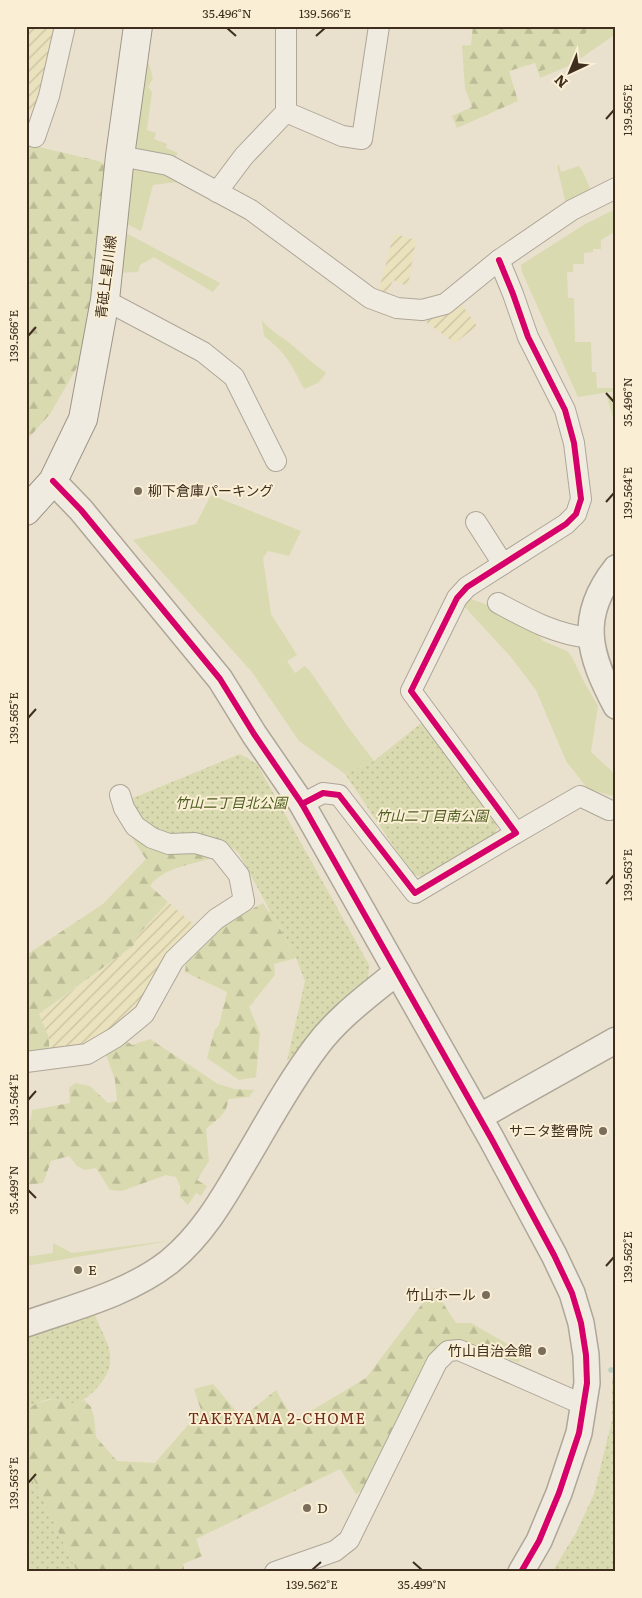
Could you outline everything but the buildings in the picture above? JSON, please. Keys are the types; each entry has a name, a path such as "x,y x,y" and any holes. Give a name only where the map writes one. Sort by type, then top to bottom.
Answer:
{"main road":[{"name":"青砥上星川線","path":"26,511 53,481 83,419 105,300 120,156 138,26"}],"street":[{"path":"26,134 35,137 49,96 64,26"},
{"path":"217,192 244,156 286,112 286,26"},
{"path":"286,112 342,136 362,139 379,26"},
{"path":"120,156 168,165 250,210 370,298 397,308 422,310 445,304 498,260 572,210 616,188"},
{"path":"498,260 514,294 528,337 565,410 574,443 581,499 576,514 566,524 503,564 472,590 457,598 411,691 516,833"},
{"path":"105,300 203,352 234,377 276,461"},
{"path":"53,481 81,510 220,679 254,734 302,804 479,1117 554,1255 572,1294 581,1323 586,1355 587,1383 584,1405 575,1449 559,1493 539,1541 521,1572"},
{"path":"476,522 503,564"},
{"path":"616,568 598,593 590,618 591,638 601,679 616,706"},
{"path":"498,603 536,624 573,636 591,638"},
{"path":"302,804 323,793 339,795 416,893 580,796 609,810"},
{"path":"26,1062 87,1054 116,1037 144,1014 174,960 216,920 244,901 239,875 219,850 195,843 169,844 152,838 135,826 124,808 120,795"},
{"path":"26,1324 116,1292 143,1279 168,1262 190,1242 216,1211 294,1079 317,1045 344,1016 397,972"},
{"path":"479,1117 616,1040"},
{"path":"275,1572 335,1551 349,1540 437,1362 448,1352 459,1350 584,1405"}],"shaded area":[{"path":"26,26 57,26 43,99 26,116"},
{"path":"394,234 416,240 408,286 393,280 386,298 378,293"},
{"path":"459,301 477,326 455,343 426,322 425,317"},
{"path":"168,902 198,928 135,1015 87,1048 49,1053 39,1015 134,945 136,937"}],"green space":[{"path":"473,26 588,26 589,28 575,49 576,58 538,72 535,63 509,71 518,101 457,128 452,116 472,107 465,88 462,46 471,45"},
{"path":"588,26 616,26 616,34 571,65 540,78 538,72 576,58 575,49 589,28"},
{"path":"147,58 153,78 148,87 152,92 147,130 156,133 154,139 167,144 166,148 178,153 174,159 131,149"},
{"path":"26,141 43,148 99,161 116,173 95,323 76,369 50,414 26,441"},
{"path":"133,165 144,166 176,179 177,182 153,185 141,231 125,223"},
{"path":"559,165 561,172 579,166 592,193 567,209 557,166"},
{"path":"616,209 616,231 601,240 601,249 593,249 593,252 584,253 584,264 573,264 573,272 567,272 568,298 574,298 575,342 591,342 592,372 596,372 597,388 616,388 616,391 578,397 522,272 521,265 585,224"},
{"path":"124,232 220,283 213,292 154,257 140,265 138,272 119,273"},
{"path":"262,320 326,373 318,383 304,389 288,360 264,336"},
{"path":"616,396 616,428 607,397"},
{"path":"211,495 301,531 289,556 268,551 263,558 271,614 297,655 287,661 295,673 305,666 310,671 374,761 345,774 299,741 252,672 133,540 196,524"},
{"path":"465,597 505,611 536,632 543,641 567,651 572,657 598,706 591,752 616,775 616,797 588,789 566,761 536,690 510,656 462,604"},
{"name":"竹山二丁目南公園","path":"424,721 495,820 497,828 495,834 429,878 413,875 345,774 374,761"},
{"name":"竹山二丁目北公園","path":"240,754 257,764 369,965 368,985 287,1061 305,981 296,958 238,852 227,845 156,834 132,809 133,798"},
{"path":"119,819 150,848 168,852 206,851 213,858 170,871 155,880 150,886 168,902 136,937 134,945 39,1014 49,1038 49,1053 30,1057 26,1050 26,955 103,904 146,859"},
{"path":"263,903 270,911 296,958 274,964 275,975 249,1007 260,1033 256,1077 239,1080 207,1058 215,1029 219,1025 227,992 185,972 186,963 226,924"},
{"path":"150,1039 218,1084 235,1089 254,1090 249,1097 228,1099 224,1113 206,1129 209,1161 197,1180 207,1186 201,1196 196,1193 188,1205 180,1197 180,1186 176,1177 166,1175 122,1191 110,1190 96,1168 85,1170 77,1166 69,1156 51,1161 43,1183 26,1185 26,1125 31,1118 32,1110 70,1103 69,1088 75,1083 90,1086 108,1103 117,1101 115,1080 104,1049 121,1041 132,1045"},
{"path":"174,1240 26,1266 26,1257 53,1253 53,1243 72,1253"},
{"path":"434,1288 440,1293 439,1297 456,1323 471,1323 518,1350 519,1363 462,1341 451,1340 443,1343 365,1489 356,1494 340,1469 196,1539 202,1556 183,1564 185,1572 77,1572 26,1463 26,1412 36,1403 54,1399 71,1403 84,1400 91,1407 96,1437 117,1461 155,1463 201,1410 194,1389 213,1384 242,1418 276,1390 294,1421 366,1378"},
{"path":"94,1313 110,1353 108,1370 104,1380 92,1393 82,1400 70,1403 49,1399 35,1404 26,1412 26,1338"},
{"path":"612,1378 616,1378 616,1572 552,1572 576,1533 594,1494 612,1420"},
{"path":"26,1463 77,1572 26,1572"}],"waterway":[{"path":"611,1370 616,1370"}],"cycle path":[{"path":"302,804 323,793 339,795 415,893 516,833 411,691 457,598 467,587 566,524 576,514 581,499 574,443 565,410 528,337 499,260"},
{"path":"53,481 81,510 220,679 254,734 302,804 491,1138 554,1255 572,1293 581,1323 586,1355 587,1383 579,1433 559,1493 539,1541 521,1572"}],"place":[{"name":"柳下倉庫パーキング","path":"138,491"},
{"name":"サニタ整骨院","path":"603,1131"},
{"name":"E","path":"78,1270"},
{"name":"竹山ホール","path":"486,1295"},
{"name":"竹山自治会館","path":"542,1351"},
{"name":"D","path":"307,1508"}],"district":[{"name":"TAKEYAMA 2-CHOME","path":"277,1419"}]}
